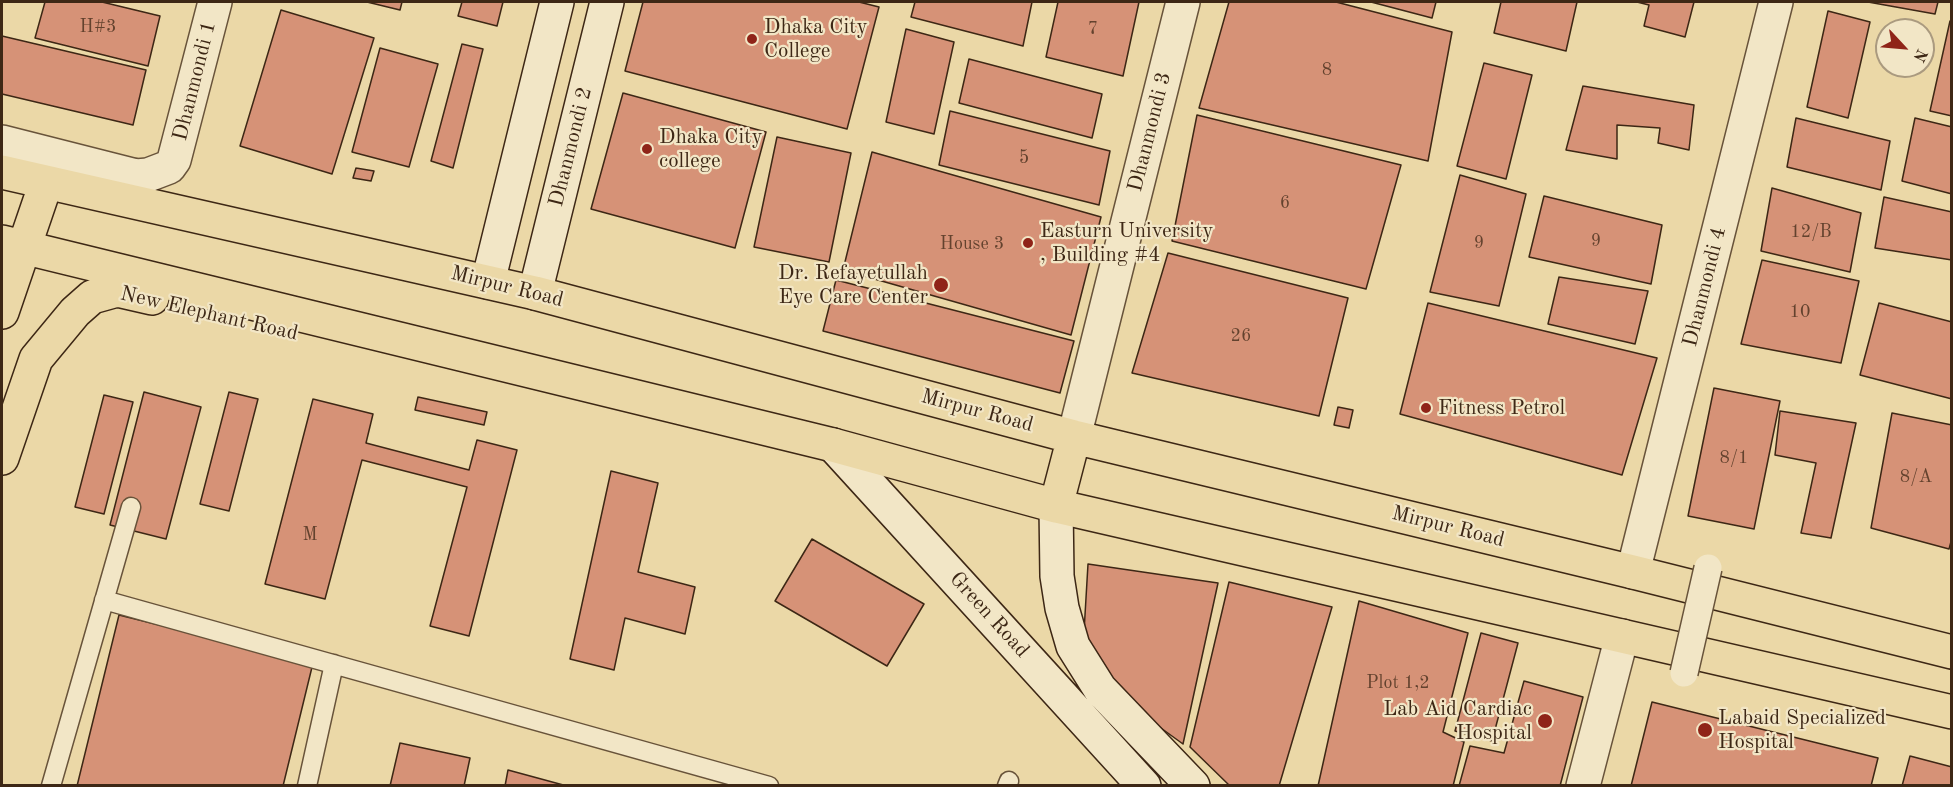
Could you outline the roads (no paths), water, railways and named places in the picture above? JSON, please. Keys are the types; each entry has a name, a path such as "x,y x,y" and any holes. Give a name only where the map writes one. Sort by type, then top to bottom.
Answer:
{"highway":[{"name":"Mirpur Road","path":"2,172 535,293 1074,437 1633,572 1706,579 1952,652"},
{"path":"2,312 13,246 46,183"},
{"path":"13,246 833,445 1056,506 1622,636 1687,663 1952,712"},
{"name":"New Elephant Road","path":"2,458 36,359 53,336 92,297 117,290 447,369 511,367"},
{"path":"1056,506 1074,437"}],"street":[{"name":"Dhanmondi 1","path":"2,142 136,176 162,171 174,160 215,2"},
{"path":"488,282 557,2"},
{"name":"Dhanmondi 2","path":"535,293 607,2"},
{"name":"Dhanmondi 3","path":"1074,437 1183,2"},
{"name":"Dhanmondi 4","path":"1633,572 1776,2"},
{"name":"Green Road","path":"833,445 1144,786"},
{"path":"1056,506 1057,576 1062,608 1073,646 1100,689 1192,786"},
{"path":"1687,663 1706,579"},
{"path":"1583,786 1622,636"}],"lane":[{"path":"51,786 131,507"},
{"path":"104,600 769,786"},
{"path":"307,786 334,664"}],"place":[{"name":"Dhaka City College","path":"752,39"},
{"name":"Dhaka City college","path":"647,149"},
{"name":"Easturn University , Building #4","path":"1028,243"},
{"name":"Dr. Refayetullah Eye Care Center","path":"941,285"},
{"name":"Fitness Petrol","path":"1426,408"},
{"name":"Lab Aid Cardiac Hospital","path":"1545,721"},
{"name":"Labaid Specialized Hospital","path":"1705,730"}]}
